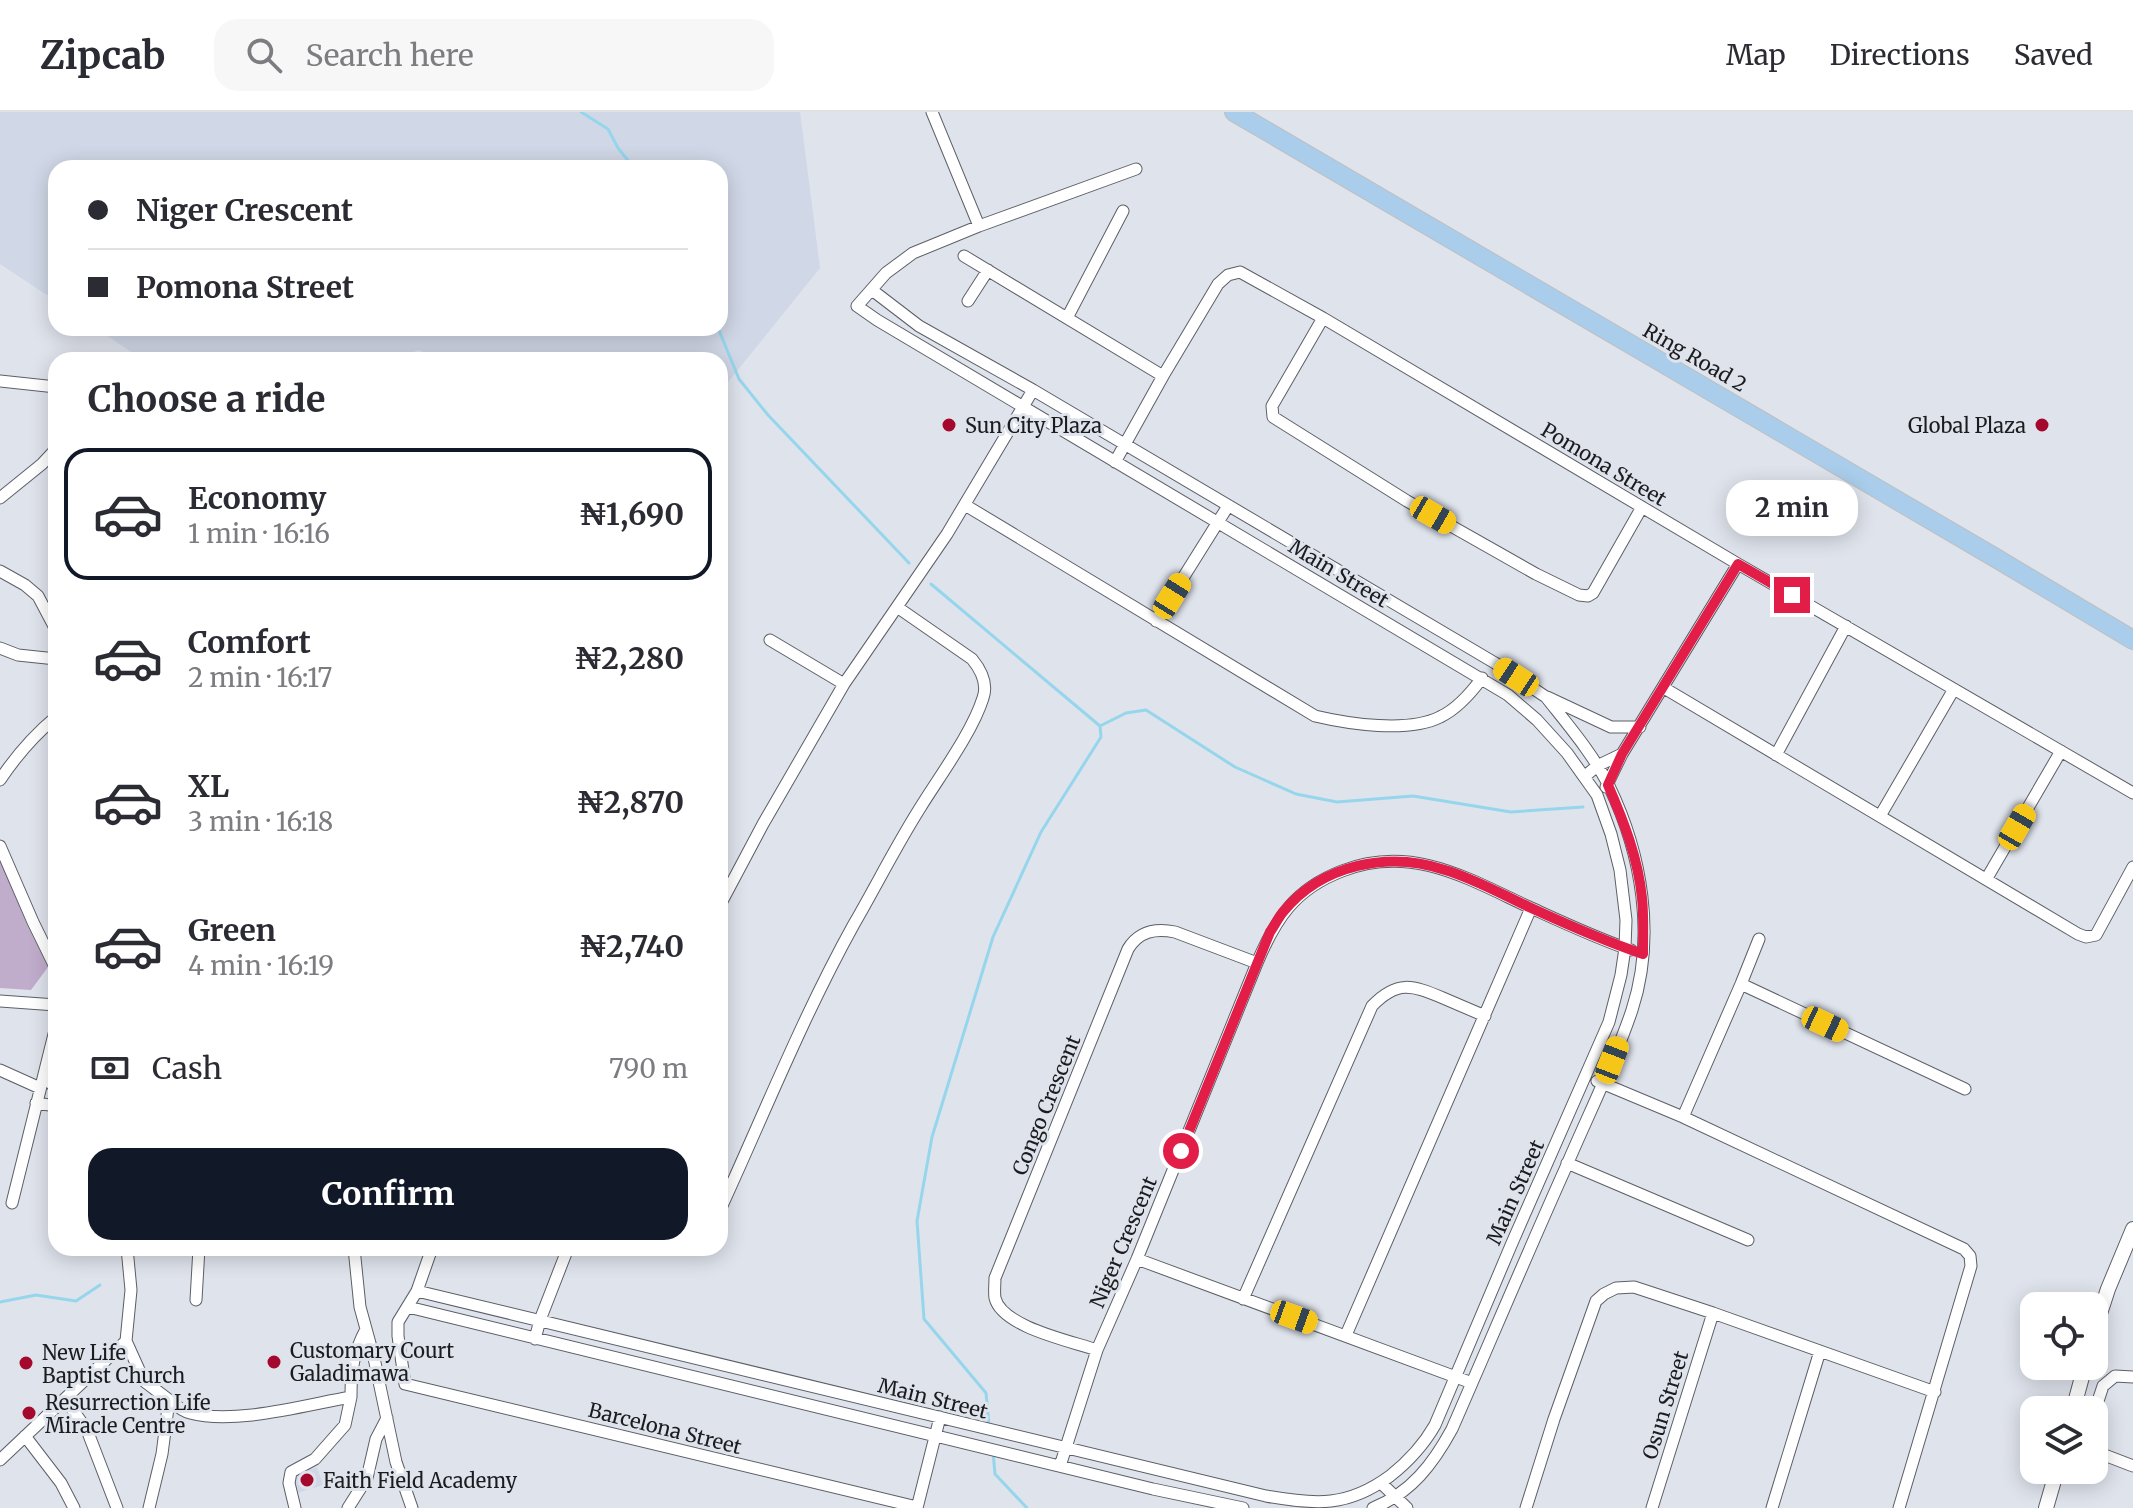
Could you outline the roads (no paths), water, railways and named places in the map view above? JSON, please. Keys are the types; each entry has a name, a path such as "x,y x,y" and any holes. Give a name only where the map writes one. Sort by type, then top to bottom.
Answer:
{"main road":[{"name":"Ring Road 2","path":"1234,112 2133,640"}],"street":[{"path":"932,112 979,226"},
{"path":"872,290 886,273 913,253 1136,169"},
{"path":"1067,318 1123,211"},
{"path":"964,256 1163,376"},
{"path":"968,301 988,270"},
{"name":"Pomona Street","path":"1115,462 1218,284 1224,277 1240,272 2133,793"},
{"name":"Main Street","path":"417,1291 1066,1449 1299,1502 1336,1501 1357,1496 1381,1483 1414,1456 1435,1425 1587,1076 1612,1011 1621,975 1626,920 1620,870 1597,795 1567,753 1537,720 1508,695 857,306 872,290 919,326 1495,663 1546,697 1597,766 1622,818 1636,860 1643,900 1643,954 1632,1009 1603,1084 1440,1451 1426,1470 1396,1498 1373,1508"},
{"path":"1323,318 1272,406 1273,417 1407,501 1536,574 1584,596 1593,593 1642,507"},
{"path":"911,339 919,326"},
{"path":"975,379 985,362"},
{"path":"0,381 48,386"},
{"path":"728,890 844,684 965,505 1033,390"},
{"path":"0,498 48,457"},
{"path":"965,505 1315,716 1395,725 1426,722 1451,710 1482,678"},
{"path":"1156,621 1228,506"},
{"path":"1597,795 1608,785 1622,754 1738,564"},
{"path":"0,571 38,596 48,615"},
{"path":"728,1193 833,965 909,826 973,722 985,692 983,677 972,659 897,607"},
{"path":"1776,755 1846,626"},
{"path":"770,640 844,684"},
{"path":"0,648 18,655 48,658"},
{"path":"1664,688 2078,934 2096,935 2133,867"},
{"path":"1880,816 1954,689"},
{"path":"1546,697 1611,727 1640,727"},
{"path":"0,780 13,760 48,723"},
{"path":"0,751 13,760"},
{"path":"1987,878 2061,751"},
{"path":"1584,777 1597,766 1622,754"},
{"path":"0,846 48,951"},
{"name":"Niger Crescent","path":"1060,1466 1097,1350 1257,963 1270,932 1295,899 1329,876 1367,864 1401,861 1444,869 1643,954"},
{"path":"1346,1335 1531,908"},
{"name":"Congo Crescent","path":"1097,1350 1023,1325 1008,1316 995,1301 995,1278 1128,949 1142,934 1163,930 1257,963"},
{"path":"1683,1117 1759,939"},
{"path":"1741,984 1965,1089"},
{"path":"1243,1299 1372,1006 1382,995 1396,988 1415,986 1485,1016"},
{"path":"0,1001 48,1004"},
{"path":"12,1203 48,1058"},
{"path":"0,1070 48,1085"},
{"path":"1587,1076 1683,1117 1964,1249 1970,1256 1971,1266 1899,1508"},
{"path":"36,1103 48,1105"},
{"path":"1567,1163 1748,1240"},
{"path":"2107,1292 2133,1229"},
{"path":"128,1256 131,1290 126,1341 144,1381 186,1412 216,1417 261,1413 351,1397"},
{"path":"196,1300 199,1256"},
{"path":"355,1256 360,1307 396,1462 412,1508"},
{"path":"408,1307 429,1256"},
{"path":"535,1339 565,1256"},
{"path":"1137,1259 1472,1383"},
{"path":"1526,1508 1596,1301 1616,1288 1634,1287 1935,1392"},
{"name":"Main Street","path":"408,1307 1226,1507 1243,1508"},
{"name":"Barcelona Street","path":"408,1307 398,1322 405,1384 917,1508"},
{"name":"Osun Street","path":"1652,1508 1713,1313"},
{"path":"295,1508 289,1483 291,1472 315,1459 345,1425 351,1397 351,1370 356,1349 366,1329"},
{"path":"0,1460 126,1341"},
{"path":"1772,1508 1820,1351"},
{"path":"2100,1396 2103,1386 2115,1376 2133,1377"},
{"path":"65,1399 87,1430 117,1508"},
{"path":"149,1508 162,1454 169,1400"},
{"path":"917,1508 940,1417"},
{"path":"348,1508 367,1478 376,1439 387,1418"},
{"path":"25,1436 61,1483 74,1508"},
{"path":"2108,1456 2133,1466"},
{"path":"1381,1483 1407,1508"},
{"path":"2046,1508 2053,1484"},
{"path":"1226,1507 1231,1488"}],"waterway":[{"path":"581,112 608,129 628,160"},
{"path":"721,336 728,352"},
{"path":"728,352 739,379 768,415 909,563"},
{"path":"931,584 1100,726 1101,737 1041,832 993,937 932,1137 917,1221 924,1319 986,1393 989,1425"},
{"path":"1100,726 1126,713 1146,710 1235,767 1296,794 1337,802 1413,796 1511,812 1583,807"},
{"path":"0,1302 36,1295 76,1301 100,1285"},
{"path":"993,1452 995,1474 1027,1508"}],"place":[{"name":"Sun City Plaza","path":"949,425"},
{"name":"Global Plaza","path":"2042,425"},
{"name":"Customary Court Galadimawa","path":"274,1362"},
{"name":"New Life Baptist Church","path":"26,1363"},
{"name":"Resurrection Life Miracle Centre","path":"29,1413"},
{"name":"Faith Field Academy","path":"307,1480"}]}
